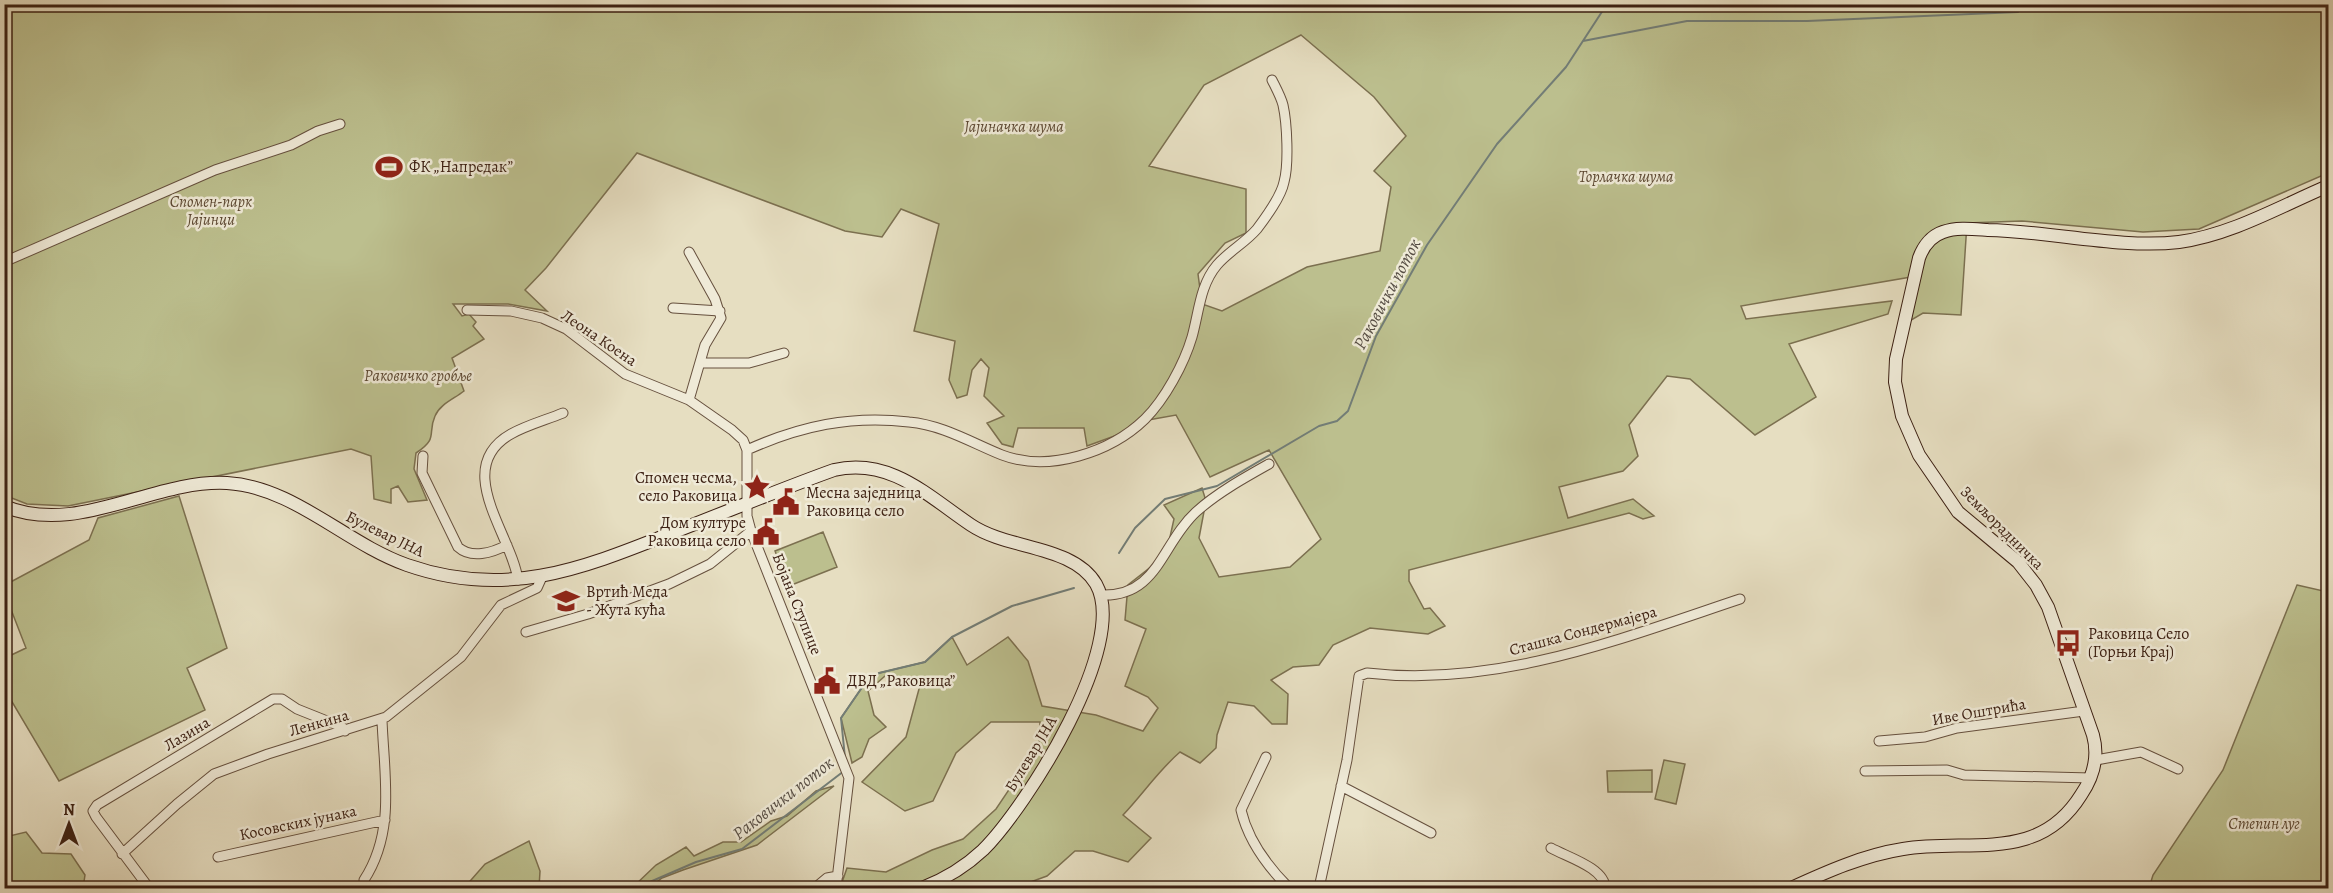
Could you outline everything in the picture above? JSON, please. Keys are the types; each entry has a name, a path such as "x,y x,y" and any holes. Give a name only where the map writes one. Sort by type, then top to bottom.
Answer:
{"main road":[{"name":"Земљорадничка","path":"1791,888 1839,868 1891,851 1932,846 2000,845 2026,840 2048,829 2066,815 2091,778 2096,760 2094,741 2046,602 2018,562 1967,520 1950,501 1919,455 1902,416 1895,382 1896,359 1921,254 1939,234 1958,229 2024,231 2141,243 2194,239 2226,230 2328,186"},
{"name":"Булевар ЈНА","path":"4,506 32,513 70,513 187,486 234,484 275,494 389,557 423,570 465,579 518,580 542,577 598,562 834,470 873,468 904,478 984,534 1069,561 1086,572 1100,595 1103,618 1101,633 1083,689 1056,750 996,837 956,871 922,888"}],"street":[{"path":"747,504 747,450 782,434 812,426 838,421 882,420 925,425 1010,458 1041,462 1090,452 1115,440 1136,426 1159,401 1185,355 1208,277 1223,258 1256,229 1284,183 1286,155 1283,104 1272,80"},
{"path":"4,262 215,170 291,145 318,131 340,124"},
{"path":"689,252 720,311 720,321 705,345 689,400"},
{"path":"673,308 720,311"},
{"name":"Леона Коена","path":"467,310 512,311 542,318 566,329 625,374 689,400 732,430 743,440 747,450"},
{"path":"701,363 749,363 784,353"},
{"path":"518,580 484,483 489,460 496,446 512,434 563,413"},
{"path":"423,456 422,473 458,547 468,554 477,554 507,545"},
{"path":"1100,595 1119,595 1133,591 1147,579 1194,514 1244,477 1269,464"},
{"name":"Бојана Ступице","path":"747,504 751,531 849,776 836,888"},
{"path":"526,632 588,614 669,584 710,564 751,531"},
{"name":"Ленкина","path":"122,854 214,774 268,754 382,720 461,657 501,604 537,588 542,577"},
{"name":"Сташка Сондермајера","path":"1319,888 1341,786 1357,681 1363,674 1441,676 1512,666 1599,645 1740,599"},
{"name":"Лазина","path":"122,854 94,814 97,805 273,699 282,699 297,709 342,727 345,731"},
{"name":"Иве Оштрића","path":"1879,741 1925,737 1958,728 2084,711"},
{"path":"364,880 380,849 388,794 382,720"},
{"path":"2096,760 2141,752 2178,769"},
{"path":"1266,757 1241,810 1248,833 1264,859 1289,888"},
{"path":"1865,771 1947,770 1964,775 2091,778"},
{"path":"1341,786 1431,833"},
{"name":"Косовских јунака","path":"219,857 385,820"},
{"path":"1551,848 1599,874 1605,880 1605,888"},
{"path":"122,854 149,888"},
{"path":"815,888 827,878 838,876"}],"green space":[{"path":"4,5 2328,5 2328,173 2199,229 2143,232 2022,221 1967,223 1961,315 1923,313 1903,325 1917,276 1741,306 1746,319 1892,301 1888,314 1789,344 1816,397 1755,435 1690,379 1667,376 1629,425 1638,456 1623,471 1559,487 1568,518 1633,499 1654,516 1643,519 1629,513 1409,570 1409,581 1424,609 1430,608 1445,626 1428,634 1370,628 1333,645 1319,665 1293,667 1271,680 1288,694 1287,724 1272,724 1254,706 1228,702 1217,735 1216,748 1200,763 1180,752 1123,815 1151,838 1128,862 1093,851 1075,851 1047,876 1014,888 840,888 847,868 886,872 932,850 963,839 996,809 1039,745 1040,722 991,722 956,753 933,801 905,811 862,782 906,737 922,678 885,676 868,691 874,715 886,727 869,739 862,757 852,763 841,718 863,686 879,673 925,662 952,637 967,665 1008,637 1028,661 1042,706 1096,715 1143,731 1158,708 1148,697 1125,686 1146,629 1125,620 1128,585 1166,555 1174,519 1164,505 1202,488 1206,501 1199,538 1219,577 1290,567 1321,539 1269,450 1210,477 1176,415 1137,422 1120,434 1087,446 1084,428 1018,428 1013,447 1002,444 987,423 1004,416 984,396 989,368 981,359 972,370 967,395 957,398 949,380 955,341 914,331 939,224 901,209 882,237 845,231 637,153 546,268 525,290 547,311 508,304 453,304 462,316 469,314 476,322 473,326 484,339 452,358 464,391 437,412 428,443 416,453 414,469 427,500 408,502 398,486 391,489 391,503 374,499 371,456 351,449 68,506 27,504 4,495","holes":["1301,35 1374,97 1406,136 1374,171 1391,187 1380,251 1307,267 1222,311 1202,304 1198,274 1225,243 1246,233 1246,189 1149,166 1204,85"]},
{"path":"179,496 227,648 187,668 205,710 59,781 5,690 5,658 26,648 5,594 5,585 89,540 98,518"},
{"path":"823,532 837,567 789,586 775,551"},
{"name":"Степин луг","path":"2297,585 2328,592 2328,888 2149,888 2153,875 2223,770"},
{"path":"1664,760 1685,764 1676,804 1655,799"},
{"path":"1652,770 1652,792 1608,792 1607,771"},
{"path":"834,786 757,845 662,878 649,888 632,888 656,865 686,847 694,856 723,842 741,842 771,821 787,816 816,791"},
{"path":"26,832 42,853 71,854 85,875 83,888 5,888 5,837"},
{"path":"529,841 540,871 539,888 464,888 485,864"}],"waterway":[{"name":"Раковички поток","path":"1119,553 1135,528 1165,499 1217,486 1319,426 1337,421 1348,411 1376,336 1427,245 1497,144 1566,67 1607,4"},
{"path":"1583,41 1687,21 1807,21 2018,12"},
{"name":"Раковички поток","path":"845,758 841,718 863,686 879,673 925,662 952,637 1012,606 1074,588"},
{"name":"Раковички поток","path":"636,888 696,862 742,849 844,771"}],"place":[{"name":"ФК „Напредак”","path":"389,167"},
{"name":"Спомен чесма, село Раковица","path":"757,487"},
{"name":"Месна заједница Раковица село","path":"786,502"},
{"name":"Дом културе Раковица село","path":"766,532"},
{"name":"Вртић Меда - Жута кућа","path":"566,601"},
{"name":"Раковица Село (Горњи Крај)","path":"2068,643"},
{"name":"ДВД „Раковица”","path":"827,681"}],"park label":[{"name":"Јајиначка шума","path":"1014,127"},
{"name":"Торлачка шума","path":"1626,177"},
{"name":"Спомен-парк Јајинци","path":"211,211"},
{"name":"Раковичко гробље","path":"418,376"}]}
